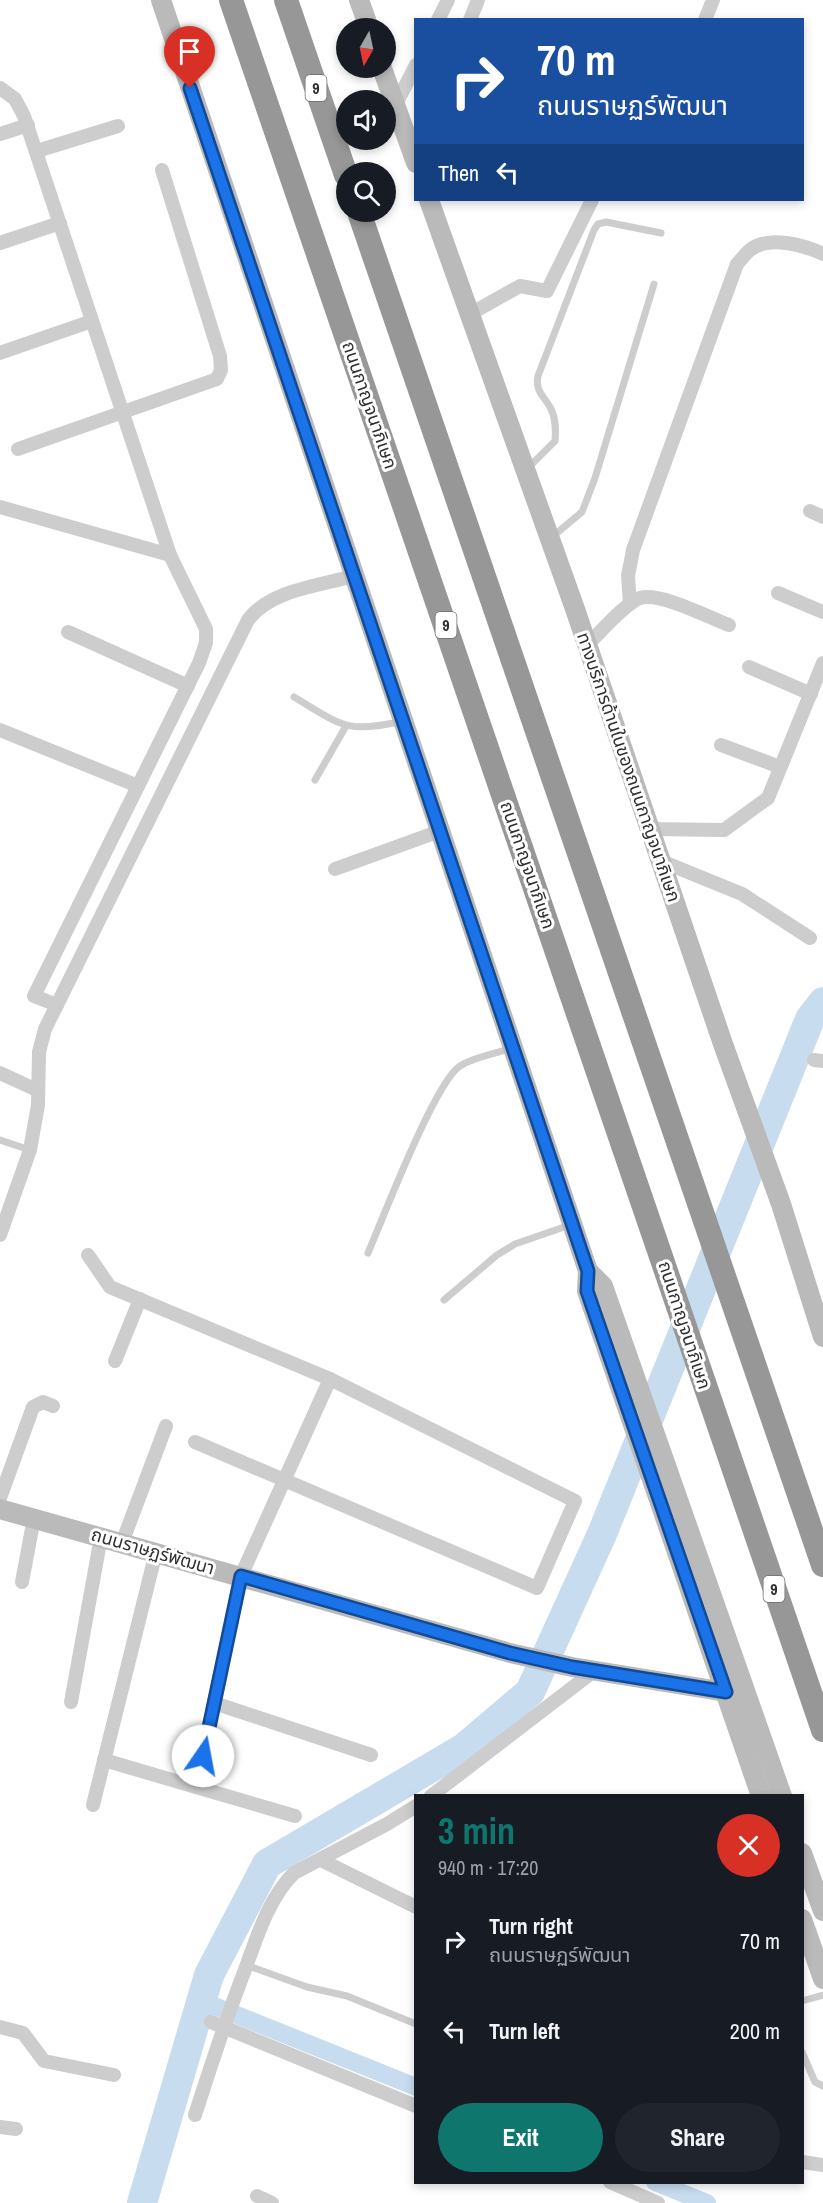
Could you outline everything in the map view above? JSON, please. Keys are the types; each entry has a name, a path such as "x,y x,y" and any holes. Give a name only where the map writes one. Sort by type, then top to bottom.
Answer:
{"highway":[{"name":"ถนนกาญจนาภิเษก","path":"231,0 823,1730"},
{"name":"9","path":"286,0 342,162"},
{"path":"362,222 823,1565"}],"main road":[{"path":"161,0 588,1271 603,1286 616,1346 676,1521 781,1794"},
{"path":"359,0 365,18"},
{"path":"396,109 414,158"},
{"name":"ทางบริการด้านในของถนนกาญจนาภิเษก","path":"429,201 550,538 723,1044 781,1204 823,1337"},
{"name":"ถนนราษฏร์พัฒนา","path":"0,1509 510,1653 594,1671 726,1692"},
{"path":"676,1521 726,1692 760,1794"},
{"path":"804,1859 823,1911"},
{"path":"804,1925 823,1979"}],"street":[{"path":"439,18 448,0"},
{"path":"471,18 478,0"},
{"path":"706,18 713,0"},
{"path":"396,104 414,69"},
{"path":"0,88 15,99 28,125 121,414 170,555 206,629 206,643 188,686 34,996 57,1005"},
{"path":"0,134 28,125"},
{"path":"37,151 118,126"},
{"path":"18,449 218,379 221,370 220,356 162,170"},
{"path":"470,314 520,286 547,291 592,201"},
{"path":"0,243 60,223"},
{"path":"630,604 628,576 633,550 737,264 751,249 770,244 802,245 823,254"},
{"path":"0,353 92,321"},
{"path":"0,507 170,555"},
{"path":"0,1235 30,1150 38,1105 39,1052 45,1029 248,620 257,607 270,600 353,576"},
{"path":"778,593 823,612"},
{"path":"587,645 639,598 652,597 729,625"},
{"path":"68,632 188,686"},
{"path":"649,829 724,830 768,798 823,665"},
{"path":"749,667 811,694"},
{"path":"0,730 138,786"},
{"path":"721,745 780,767"},
{"path":"335,869 440,831"},
{"path":"661,861 742,894 810,938"},
{"path":"0,1073 37,1090"},
{"path":"88,1255 110,1287 330,1379 575,1501 537,1588 285,1478 195,1442"},
{"path":"115,1361 140,1299"},
{"path":"196,1787 241,1576 330,1379"},
{"path":"0,1498 33,1407 43,1402 53,1406"},
{"path":"122,1543 166,1426"},
{"path":"22,1582 34,1518"},
{"path":"71,1702 101,1537"},
{"path":"93,1805 156,1552"},
{"path":"436,1794 539,1710 594,1671"},
{"path":"214,1703 371,1755"},
{"path":"104,1761 295,1816"},
{"path":"195,2115 220,2025 231,2005 260,1929 284,1883 294,1873 414,1807"},
{"path":"321,1860 414,1906"},
{"path":"220,2025 414,2105"},
{"path":"0,2027 23,2033 44,2061 114,2075"},
{"path":"0,2127 16,2129"},
{"path":"804,2162 823,2165"},
{"path":"615,2184 658,2203"},
{"path":"257,2196 272,2203"}],"lane":[{"path":"525,470 555,441 555,420 550,408 540,395 537,387 538,376 594,230 598,224 606,222 661,233"},
{"path":"550,538 582,512 595,478 654,284"},
{"path":"294,697 353,729 369,729 403,721"},
{"path":"315,780 346,726"},
{"path":"368,1252 434,1101 448,1077 460,1066 514,1048"},
{"path":"0,1140 30,1150"},
{"path":"444,1300 496,1255 515,1244 572,1224"},
{"path":"246,1965 307,1987 347,1996 414,2023"},
{"path":"804,2000 823,1995"},
{"path":"804,2057 815,2082 823,2086"}],"waterway":[{"path":"142,2203 209,1975 267,1864 464,1748 530,1692 602,1534 810,1019 823,1002"},
{"path":"202,2001 414,2086"},
{"path":"660,2184 707,2203"}],"route":[{"path":"190,88 529,1092 588,1271 587,1291 726,1692 572,1667 510,1653 241,1576 203,1756"}]}
